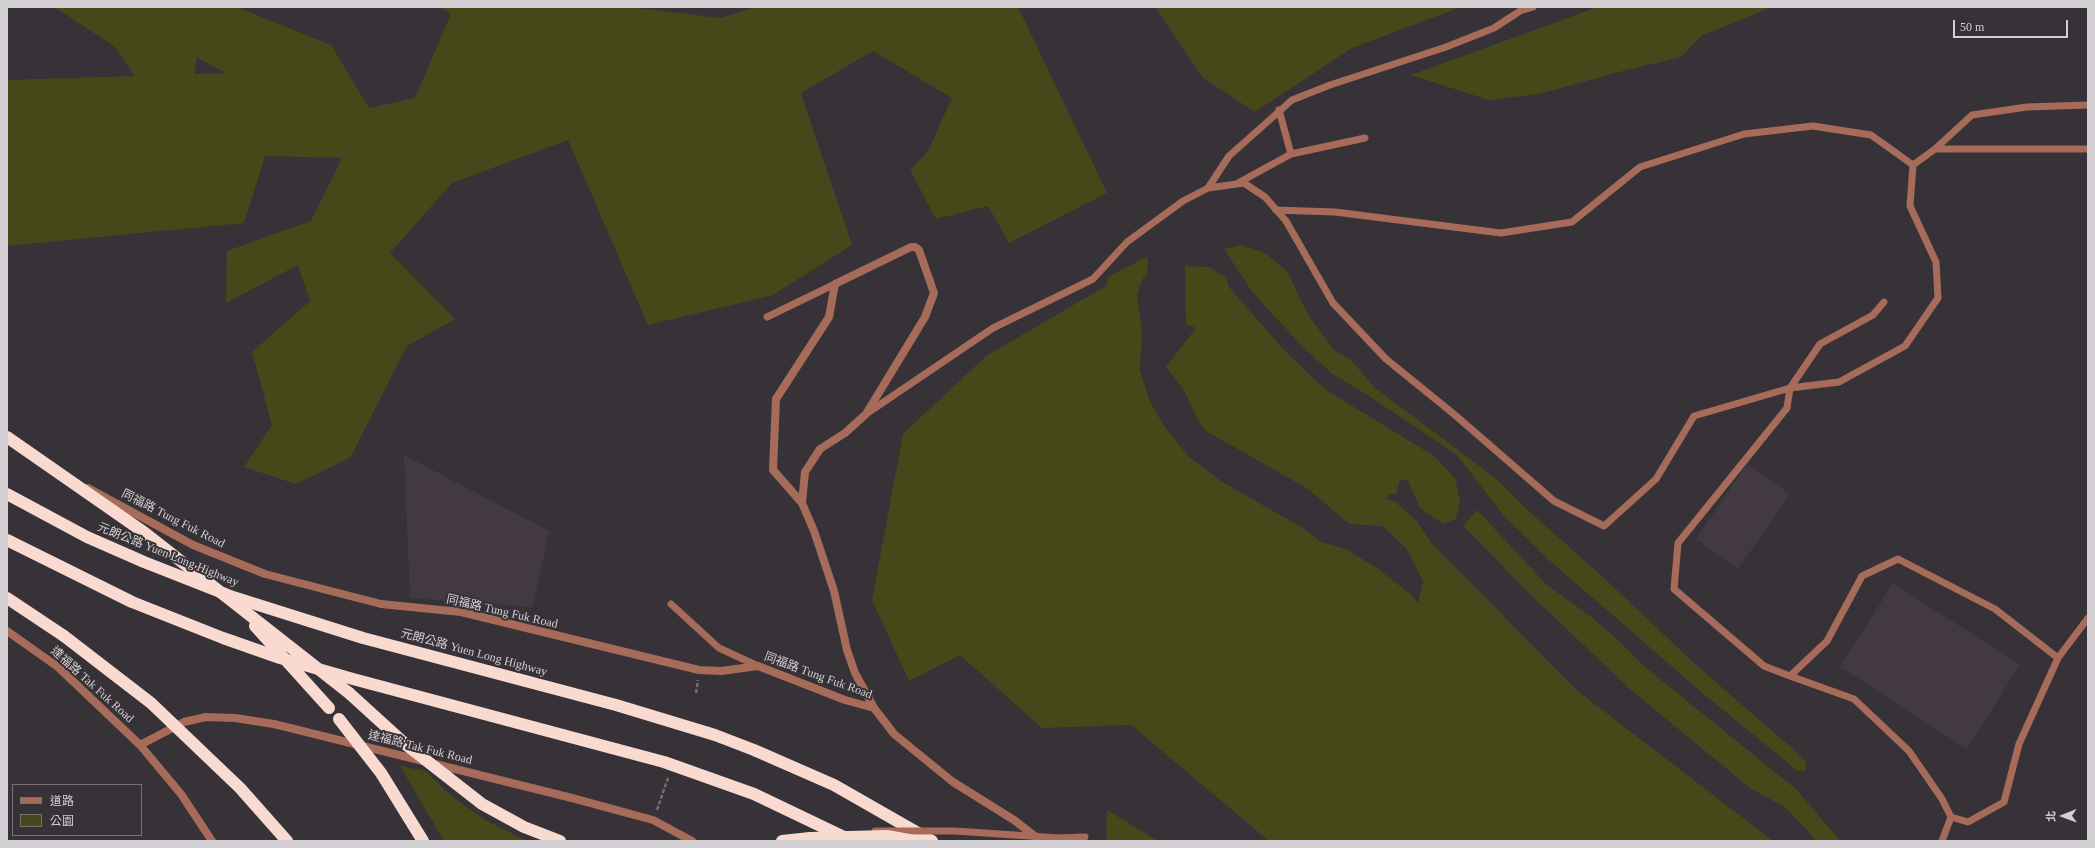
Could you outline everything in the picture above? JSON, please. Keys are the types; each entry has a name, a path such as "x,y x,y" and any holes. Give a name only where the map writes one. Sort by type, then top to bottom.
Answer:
{"highway":[{"path":"7,437 145,533 238,608 349,693 404,743 464,791 524,827 560,841"},
{"name":"元朗公路 Yuen Long Highway","path":"7,494 87,537 137,559 247,602 363,638 616,705 747,747 834,785 932,841"},
{"path":"7,540 132,602 223,638 280,658 353,679 664,762 754,794 853,841"},
{"path":"7,598 64,636 151,703 240,788 287,841"},
{"path":"238,608 359,743 381,773 423,841"},
{"path":"782,841 810,838 887,836 914,841"}],"street":[{"path":"802,503 805,472 820,449 845,433 866,414 925,317 934,293 919,250 911,247 835,284 829,317 776,399 773,470 802,503 814,531 834,591 854,674 874,708 894,734 953,782 1014,820 1041,841"},
{"name":"同福路 Tung Fuk Road","path":"7,441 10,445 193,545 265,574 380,604 461,612 699,670 721,671 758,666 845,700 874,708"},
{"name":"達福路 Tak Fuk Road","path":"7,631 58,667 140,745 180,794 212,841"},
{"name":"達福路 Tak Fuk Road","path":"140,745 184,722 206,717 235,718 281,726 572,798 653,820 692,841"}],"lane":[{"path":"1208,188 1229,156 1292,100 1330,85 1446,47 1494,28 1520,11 1533,7"},
{"path":"1913,165 1936,149 1972,115 2027,107 2088,105"},
{"path":"1279,110 1291,154"},
{"path":"1276,210 1335,212 1501,233 1572,222 1640,168 1744,134 1813,126 1871,135 1913,165"},
{"path":"1236,184 1291,154 1365,138"},
{"path":"1936,149 2088,149"},
{"path":"866,414 993,328 1093,279 1127,242 1183,201 1208,188 1244,183 1265,197 1286,221 1333,303 1386,359 1455,415 1554,501 1604,526 1656,479 1694,416 1790,388 1839,382 1905,346 1938,298 1936,262 1910,206 1913,165"},
{"path":"767,317 835,284"},
{"path":"1884,302 1873,315 1820,344 1790,388 1787,408 1678,543 1674,589 1764,666 1854,699 1909,751 1942,799 1951,816 1968,822 2004,802 2019,744 2058,658 2088,618"},
{"path":"1790,676 1827,641 1862,576 1898,559 1995,609 2058,658"},
{"path":"671,604 719,648 758,666"},
{"path":"1942,841 1951,816"},
{"path":"810,838 888,830 955,831 1059,838 1085,837"}],"path":[{"path":"653,820 668,778"}],"shaded area":[{"path":"404,455 549,531 533,607 410,598"},
{"path":"1747,464 1790,494 1738,569 1696,539"},
{"path":"1893,583 2020,665 1967,749 1840,667"}],"green space":[{"path":"54,7 237,7 331,45 369,108 415,98 451,14 440,7 631,7 720,18 755,7 1018,7 1107,193 1009,243 988,206 936,219 910,170 928,151 952,98 873,51 801,93 852,245 773,295 648,325 568,140 452,183 390,253 455,319 407,346 350,458 296,484 244,467 272,425 252,352 310,301 298,265 226,303 227,251 311,221 342,158 265,156 244,223 7,246 7,80 135,76 114,46","holes":["198,58 226,73 194,74"]},
{"path":"1155,7 1461,7 1352,48 1255,112 1203,78"},
{"path":"1598,7 1772,7 1701,36 1681,57 1539,94 1489,100 1411,75"},
{"path":"1242,245 1265,253 1287,271 1307,313 1333,349 1352,361 1374,387 1494,477 1522,505 1604,578 1695,664 1793,749 1807,763 1805,771 1798,771 1706,696 1549,560 1503,515 1457,455 1366,394 1331,373 1302,346 1253,293 1224,249"},
{"path":"1148,256 1147,276 1143,278 1137,295 1142,331 1140,370 1149,400 1164,426 1189,457 1224,483 1301,527 1321,542 1346,549 1377,568 1410,594 1418,603 1423,581 1406,548 1382,526 1349,524 1308,489 1206,431 1197,418 1184,390 1166,367 1196,328 1186,324 1185,266 1209,267 1227,278 1229,287 1286,352 1326,390 1434,456 1455,478 1460,501 1456,519 1443,524 1419,507 1408,480 1400,480 1396,494 1390,494 1387,499 1394,501 1416,520 1432,544 1579,692 1773,841 1269,841 1131,725 1042,728 960,655 909,681 872,600 903,434 986,356 1106,286 1108,277"},
{"path":"1477,510 1546,584 1591,617 1619,641 1645,667 1797,790 1840,841 1817,841 1786,808 1750,788 1631,690 1534,598 1463,526"},
{"path":"400,766 425,771 454,798 487,821 527,841 444,841"},
{"path":"1107,810 1158,841 1106,841"}]}
